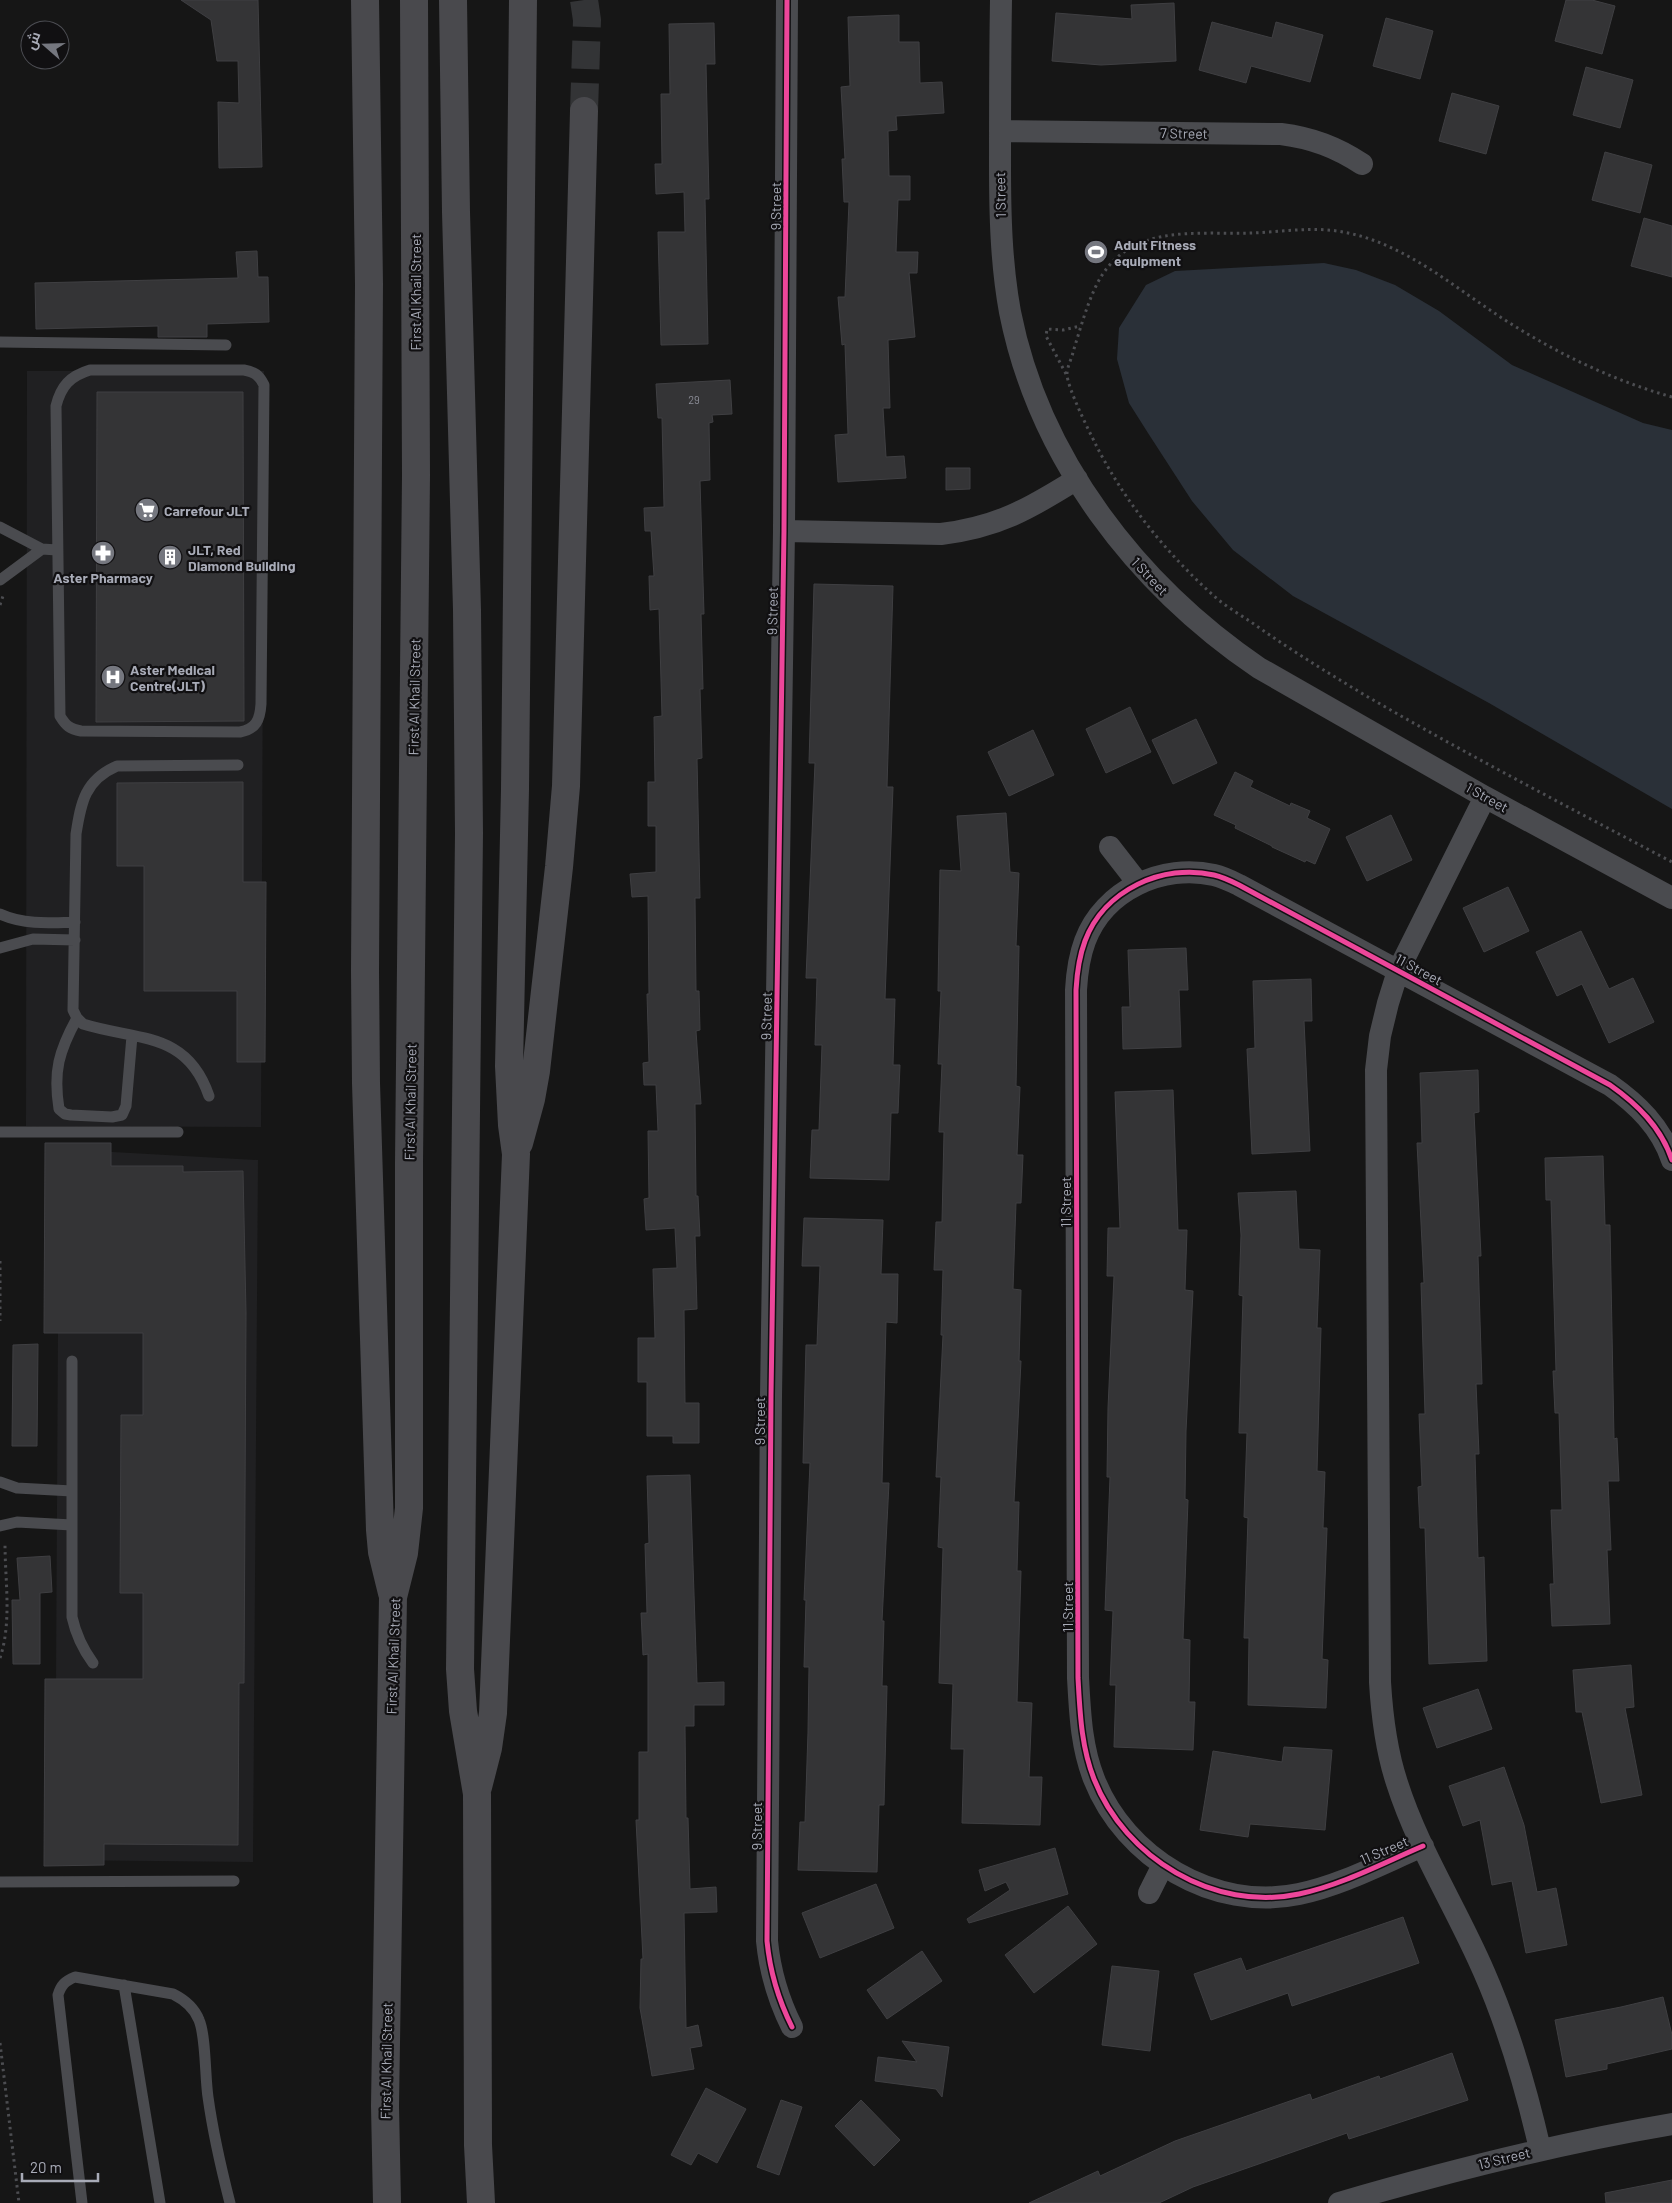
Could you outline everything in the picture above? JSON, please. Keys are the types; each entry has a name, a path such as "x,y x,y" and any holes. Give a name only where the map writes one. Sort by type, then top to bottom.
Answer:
{"main road":[{"path":"366,0 369,284 365,729 366,1083 380,1530 382,1552 393,1597"},
{"name":"First Al Khail Street","path":"387,2203 385,2106 393,1597 404,1553 409,1508 409,1162 416,475 414,0"},
{"path":"453,0 456,212 467,610 469,833 460,1669 467,1744 477,1794 478,2145 481,2203"},
{"path":"477,1794 488,1748 493,1714 516,1154 509,1066 514,818 523,0"},
{"path":"516,1154 532,1099 536,1071 559,867 566,786 584,111"}],"street":[{"name":"9 Street","path":"787,0 784,531 771,1366 767,1941 774,1986 792,2027"},
{"name":"1 Street","path":"1001,0 1000,223 1010,312 1022,356 1037,399 1055,440 1076,479 1111,530 1154,581 1177,604 1227,646 1291,688 1672,898"},
{"name":"7 Street","path":"1000,131 1281,134 1299,136 1324,143 1348,154 1362,164"},
{"path":"784,531 941,534 965,531 990,525 1014,516 1076,479"},
{"path":"1486,796 1398,971 1384,1020 1376,1070 1379,1673 1382,1716 1388,1750 1397,1783 1423,1846 1468,1938 1502,2015 1517,2058 1540,2149"},
{"path":"1110,847 1138,883"},
{"name":"11 Street","path":"1423,1846 1324,1888 1269,1898 1241,1895 1214,1889 1188,1879 1163,1865 1141,1848 1122,1827 1106,1804 1094,1779 1085,1752 1080,1724 1078,1678 1076,1010 1078,963 1085,939 1098,916 1116,898 1138,883 1162,875 1188,872 1215,875 1239,885 1610,1085 1630,1098 1646,1116 1660,1135 1672,1160"},
{"path":"1149,1893 1163,1865"},
{"name":"13 Street","path":"1339,2203 1473,2165 1540,2149 1672,2124"}],"lane":[{"path":"0,342 226,345"},
{"path":"90,370 244,370 253,371 260,377 264,385 261,704 257,724 250,730 240,732 82,732 72,730 65,724 60,716 56,550 56,406 59,393 67,382 77,374 90,370"},
{"path":"0,527 42,549 56,550"},
{"path":"0,580 42,549"},
{"path":"209,1096 203,1078 193,1062 179,1050 162,1042 83,1024 73,1010 76,834 81,805 91,783 103,772 117,766 238,765"},
{"path":"0,914 34,923 75,922"},
{"path":"0,948 33,939 75,940"},
{"path":"78,1018 63,1044 56,1078 59,1109 65,1114 112,1117 122,1114 126,1106 132,1036"},
{"path":"0,1132 178,1132"},
{"path":"72,1362 72,1617 76,1634 83,1649 93,1663"},
{"path":"0,1482 17,1488 72,1491"},
{"path":"2,1525 17,1522 72,1524"},
{"path":"0,1882 234,1881"},
{"path":"82,2203 58,1995 60,1987 75,1977 173,1994 185,2000 194,2010 200,2023 208,2098 218,2158 230,2203"},
{"path":"124,1985 160,2203"}],"path":[{"path":"1067,375 1093,291 1106,270 1122,254 1148,239 1162,235 1311,229 1337,231 1363,237 1388,246 1412,259 1534,338 1588,368 1625,383 1672,398"},
{"path":"1081,326 1072,329 1047,329 1046,336 1067,375 1090,432 1119,486 1136,512 1166,548 1216,597 1302,658 1426,731 1672,862"},
{"path":"0,1261 0,1321"},
{"path":"0,1658 5,1643 6,1627 2,1525"},
{"path":"0,2043 18,2203"}],"shaded area":[{"path":"1324,263 1356,270 1395,285 1439,311 1512,365 1643,423 1672,430 1672,809 1489,703 1293,596 1233,550 1192,501 1148,433 1129,403 1117,359 1119,328 1146,285 1175,271"},
{"path":"27,371 264,371 261,1127 26,1126"},
{"path":"59,1149 258,1160 253,1862 55,1860"}],"building":[{"path":"181,0 258,0 262,167 219,168 218,102 239,103 238,61 217,61 211,20"},
{"path":"1566,0 1592,0 1615,6 1602,54 1555,41"},
{"path":"1174,3 1176,61 1101,65 1052,61 1056,13 1132,19 1131,5"},
{"path":"899,15 899,42 919,42 920,83 942,82 944,113 896,116 897,130 888,131 889,176 910,176 910,200 898,200 896,252 918,252 917,273 909,273 915,337 888,340 890,408 883,408 886,457 904,456 906,478 838,482 835,435 848,434 845,344 842,345 838,297 845,297 849,202 844,202 842,159 845,159 841,87 850,86 848,17"},
{"path":"1386,18 1433,31 1420,79 1373,66"},
{"path":"1212,22 1272,38 1276,22 1323,35 1310,82 1251,66 1246,83 1199,70"},
{"path":"714,23 715,64 706,64 709,199 705,199 708,344 661,345 658,232 685,232 684,192 656,194 655,164 662,164 661,94 670,94 669,24"},
{"path":"1586,67 1633,80 1620,128 1573,115"},
{"path":"1452,93 1499,106 1486,154 1439,141"},
{"path":"1605,152 1652,165 1640,213 1592,200"},
{"path":"1644,218 1672,226 1672,277 1631,266"},
{"path":"257,251 258,277 268,277 269,322 207,324 207,337 158,337 158,326 36,329 35,283 238,278 236,252"},
{"path":"730,380 732,414 712,415 713,422 709,423 710,480 700,481 704,614 701,614 703,689 700,689 702,758 697,759 700,898 695,898 696,991 699,991 700,1030 696,1031 701,1104 695,1104 696,1196 698,1196 700,1236 695,1236 697,1309 684,1310 685,1403 699,1403 699,1443 673,1443 673,1436 647,1436 647,1382 638,1382 638,1338 655,1338 653,1269 677,1268 675,1228 646,1230 644,1199 649,1198 648,1131 658,1131 656,1085 644,1085 643,1063 649,1062 647,994 649,994 648,896 632,897 630,874 656,872 656,826 648,826 648,782 655,782 654,717 662,716 659,609 650,610 649,576 654,576 651,531 645,531 644,508 664,507 662,418 658,418 656,384"},
{"name":"JLT, Red Diamond Building","path":"97,392 243,392 244,721 96,722"},
{"path":"946,468 970,468 970,489 946,490"},
{"path":"814,584 893,586 887,787 893,787 885,999 895,999 893,1065 900,1065 898,1113 891,1113 889,1180 810,1178 812,1130 819,1130 822,1045 815,1045 817,978 806,978 815,763 809,763"},
{"path":"1130,707 1151,752 1106,773 1086,729"},
{"path":"1196,719 1217,763 1173,784 1152,740"},
{"path":"1033,730 1054,775 1009,796 988,752"},
{"path":"1235,772 1253,781 1250,787 1290,806 1291,803 1310,811 1307,818 1330,829 1315,864 1306,860 1305,862 1272,847 1235,828 1236,825 1214,815"},
{"path":"243,782 243,882 266,882 265,1062 237,1062 237,991 144,991 144,866 117,866 117,783"},
{"path":"1006,813 1010,872 1019,873 1016,946 1019,946 1016,1086 1020,1087 1017,1155 1023,1155 1021,1203 1016,1203 1013,1289 1021,1290 1019,1361 1021,1361 1014,1502 1019,1502 1017,1571 1021,1571 1017,1702 1032,1703 1029,1777 1042,1777 1040,1825 962,1823 964,1749 951,1749 953,1684 939,1683 943,1548 938,1547 941,1477 936,1477 943,1335 941,1335 943,1270 934,1270 936,1222 942,1222 944,1132 939,1132 942,1064 938,1064 941,991 938,991 940,870 961,871 957,816"},
{"path":"1391,815 1412,860 1367,881 1346,837"},
{"path":"1508,887 1529,931 1484,952 1463,908"},
{"path":"1581,931 1609,989 1633,978 1654,1022 1609,1043 1582,984 1557,996 1536,952"},
{"path":"1186,948 1188,990 1179,990 1181,1047 1123,1049 1122,1007 1130,1007 1128,950"},
{"path":"1311,979 1312,1021 1304,1021 1310,1151 1252,1154 1247,1049 1255,1048 1253,981"},
{"path":"1478,1070 1479,1112 1474,1113 1481,1256 1478,1256 1482,1384 1476,1384 1479,1454 1475,1454 1478,1558 1484,1557 1487,1661 1429,1664 1425,1528 1420,1528 1418,1487 1422,1486 1419,1414 1425,1414 1421,1283 1424,1283 1417,1143 1422,1143 1420,1073"},
{"path":"1173,1090 1178,1230 1187,1230 1185,1290 1193,1291 1186,1431 1185,1499 1188,1500 1183,1639 1190,1640 1189,1702 1195,1702 1193,1750 1114,1747 1116,1685 1110,1685 1113,1611 1105,1610 1110,1477 1107,1477 1108,1408 1114,1276 1107,1276 1108,1228 1120,1228 1115,1092"},
{"path":"45,1143 111,1143 111,1166 183,1166 183,1172 243,1171 246,1313 244,1683 239,1683 238,1845 104,1844 104,1865 44,1866 45,1679 143,1679 143,1593 120,1593 121,1415 143,1415 143,1333 44,1333"},
{"path":"1603,1156 1605,1225 1610,1225 1614,1439 1617,1438 1619,1481 1608,1481 1611,1550 1607,1550 1610,1624 1552,1626 1550,1584 1554,1584 1551,1510 1562,1510 1559,1413 1555,1413 1553,1371 1556,1371 1551,1200 1546,1200 1545,1158"},
{"path":"1296,1191 1299,1249 1320,1250 1317,1328 1321,1328 1317,1471 1325,1472 1323,1528 1327,1528 1322,1659 1328,1660 1326,1708 1248,1705 1249,1638 1244,1638 1248,1518 1244,1517 1247,1433 1239,1433 1243,1296 1239,1295 1241,1235 1238,1193"},
{"path":"804,1218 883,1220 881,1274 898,1274 897,1323 886,1322 882,1483 889,1483 882,1621 884,1621 882,1686 887,1686 884,1805 879,1805 877,1872 798,1870 800,1822 805,1822 809,1667 804,1667 806,1600 804,1600 810,1463 803,1463 806,1345 817,1345 820,1266 802,1266"},
{"path":"38,1344 37,1446 12,1446 13,1345"},
{"path":"690,1475 697,1683 724,1682 724,1705 694,1705 694,1726 685,1726 686,1818 688,1818 690,1889 716,1887 717,1912 684,1913 686,2028 698,2025 702,2046 690,2048 694,2069 652,2076 640,2008 641,1959 643,1959 636,1820 639,1820 639,1752 648,1752 648,1654 643,1655 641,1613 647,1613 645,1544 649,1543 647,1476"},
{"path":"50,1556 52,1592 40,1593 40,1664 13,1664 12,1600 20,1600 17,1558"},
{"path":"1631,1665 1634,1707 1625,1708 1642,1795 1601,1803 1582,1712 1576,1712 1573,1670"},
{"path":"1478,1689 1492,1729 1437,1748 1423,1708"},
{"path":"1284,1747 1332,1750 1325,1830 1250,1824 1248,1837 1200,1830 1213,1751 1282,1762"},
{"path":"1504,1767 1524,1825 1537,1892 1556,1888 1567,1945 1526,1953 1512,1881 1492,1885 1480,1820 1463,1826 1449,1786"},
{"path":"1055,1848 1068,1894 969,1923 967,1919 1010,1890 1006,1882 985,1891 979,1870"},
{"path":"876,1884 894,1928 820,1958 802,1913"},
{"path":"1068,1906 1097,1944 1034,1993 1005,1955"},
{"path":"1403,1917 1419,1963 1292,2006 1288,1993 1211,2020 1194,1974 1241,1958 1246,1971"},
{"path":"922,1951 942,1981 887,2019 867,1990"},
{"path":"1112,1966 1159,1971 1150,2051 1102,2045"},
{"path":"1663,1997 1672,2035 1672,2049 1607,2064 1607,2069 1566,2077 1555,2020"},
{"path":"902,2041 949,2047 942,2097 936,2089 875,2081 878,2057 917,2062"},
{"path":"1452,2053 1468,2100 1349,2139 1347,2133 1193,2187 1159,2203 1029,2203 1098,2171 1100,2176 1175,2141 1310,2094 1312,2100 1379,2076 1380,2079"},
{"path":"706,2088 746,2109 717,2163 698,2153 691,2165 671,2155"},
{"path":"781,2100 802,2107 779,2175 757,2167"},
{"path":"861,2100 900,2140 874,2166 835,2126"},
{"path":"1672,2180 1672,2203 1606,2203 1605,2193"}],"tunnel":[{"path":"584,0 587,20 584,111"}],"cycle path":[{"path":"787,0 784,531 771,1396 767,1941 775,1985 792,2027"},
{"path":"1423,1846 1362,1873 1315,1890 1299,1894 1267,1897 1235,1895 1205,1886 1176,1873 1150,1855 1127,1833 1108,1807 1094,1779 1084,1742 1078,1678 1076,990 1081,953 1085,941 1094,923 1106,907 1138,884 1156,877 1175,873 1195,872 1224,878 1610,1085 1630,1100 1647,1117 1661,1137 1672,1160"}],"place":[{"name":"Adult Fitness equipment","path":"1096,252"},
{"name":"Carrefour JLT","path":"147,510"},
{"name":"Aster Pharmacy","path":"103,553"},
{"name":"JLT, Red Diamond Building","path":"170,557"},
{"name":"Aster Medical Centre(JLT)","path":"113,677"}]}
